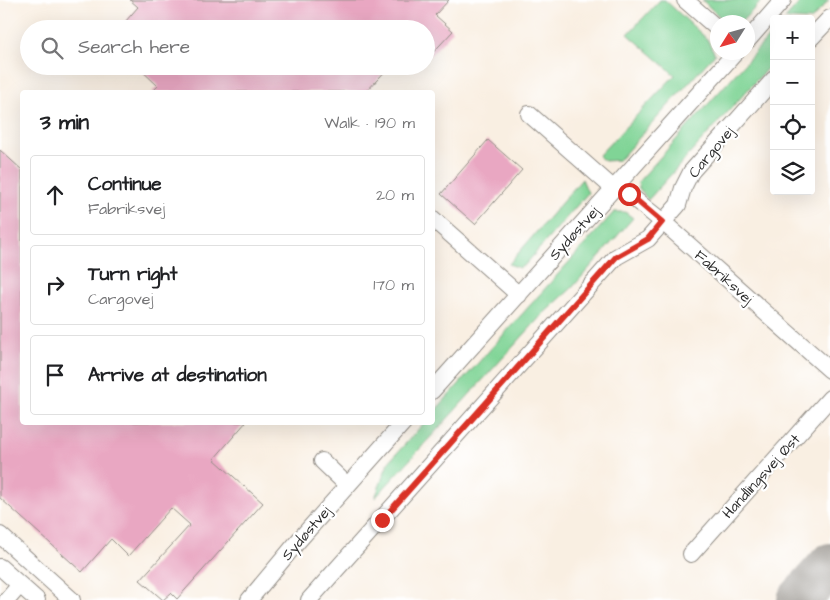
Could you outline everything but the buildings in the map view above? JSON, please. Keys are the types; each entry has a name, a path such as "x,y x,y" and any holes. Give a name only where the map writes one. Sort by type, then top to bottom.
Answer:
{"lane":[{"path":"685,0 710,22"},
{"path":"755,32 783,0"},
{"path":"815,34 830,18"},
{"name":"Sydøstvej","path":"435,388 729,60"},
{"name":"Cargovej","path":"309,600 616,257 648,239 678,205 691,172 770,83"},
{"name":"Fabriksvej","path":"529,114 615,187 662,222 830,370"},
{"path":"435,221 519,295"},
{"name":"Handlingsvej Øst","path":"691,554 830,398"},
{"name":"Sydøstvej","path":"249,600 299,540 401,425"},
{"path":"322,461 347,486"},
{"path":"0,535 72,600"},
{"path":"236,600 299,540"},
{"path":"7,600 18,587"}],"green space":[{"path":"660,0 665,0 707,39 710,45 710,60 619,160 605,161 598,156 675,75 628,34"},
{"path":"702,0 763,0 748,15 718,15"},
{"path":"802,0 829,0 815,16 789,15"},
{"path":"770,35 770,65 648,200 639,188 638,182 748,60 755,60 755,52"},
{"path":"582,179 588,193 525,265 519,268 509,264"},
{"path":"614,212 625,212 633,218 572,288 543,314 375,498 388,463 422,425 435,425 435,411"}],"taxiway":[{"path":"799,600 830,565"}],"route":[{"path":"382,520 616,257 648,239 662,222 629,194"}]}
